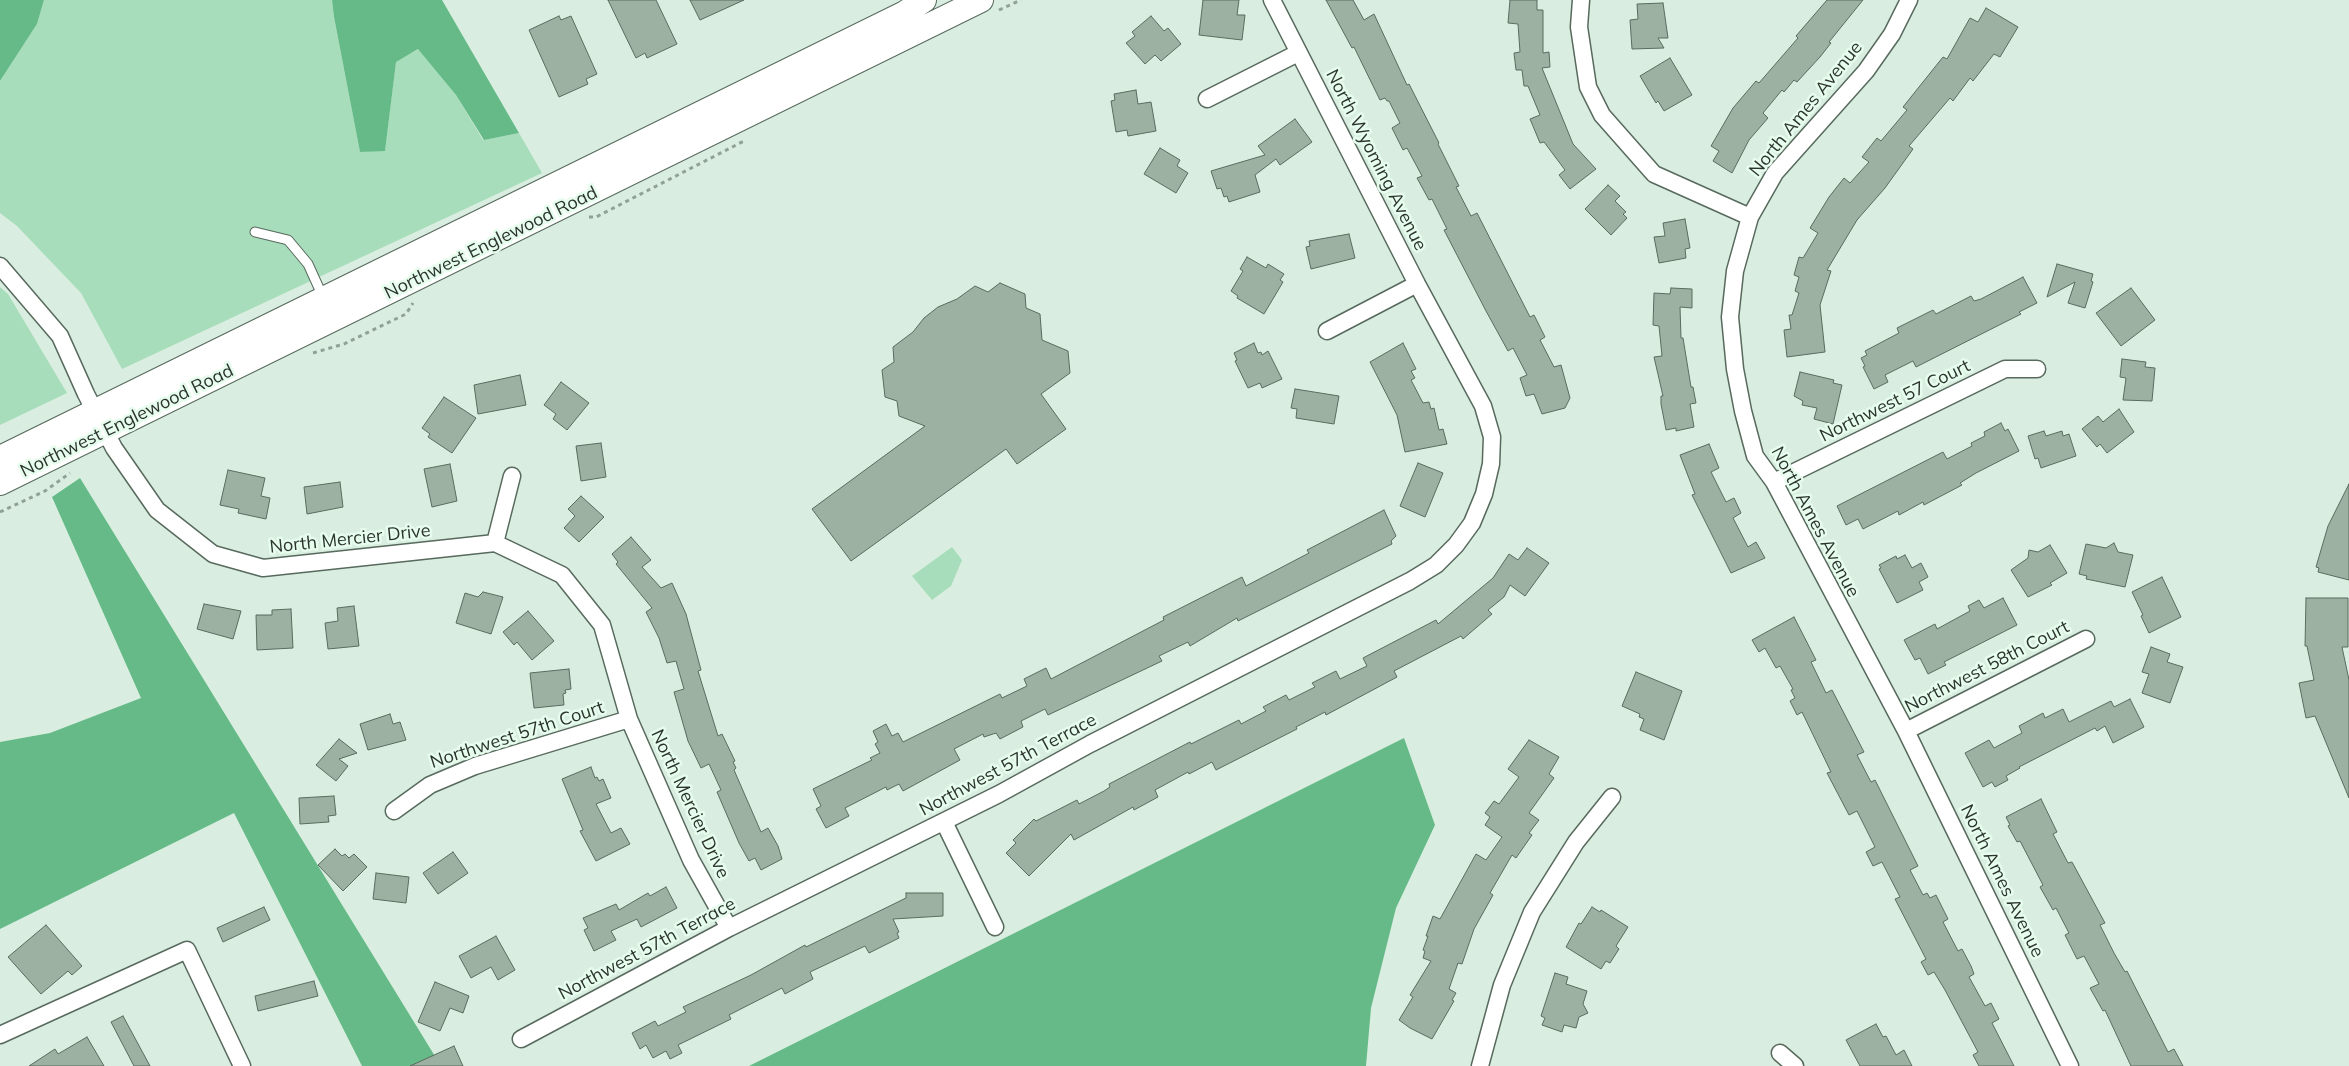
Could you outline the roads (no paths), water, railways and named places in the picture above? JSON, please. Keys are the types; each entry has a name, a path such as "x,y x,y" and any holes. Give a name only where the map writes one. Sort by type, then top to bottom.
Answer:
{"main road":[{"name":"Northwest Englewood Road","path":"0,483 101,422 330,308 896,17 921,1"},
{"name":"Northwest Englewood Road","path":"330,308 974,6"},
{"name":"Northwest Englewood Road","path":"0,458 101,422"}],"street":[{"name":"North Wyoming Avenue","path":"1272,0 1417,284 1483,406 1492,437 1491,464 1484,494"},
{"path":"1581,0 1578,27 1588,87 1602,115 1654,174 1750,217"},
{"name":"North Ames Avenue","path":"1909,0 1892,34 1866,71 1775,174 1750,217 1735,271 1730,326 1734,369 1755,456 1774,482 1906,731 2070,1066"},
{"path":"921,1 935,24"},
{"path":"1207,100 1298,53"},
{"name":"North Mercier Drive","path":"0,266 60,336 114,448 157,510 213,554 263,568 496,543 562,575 602,626 630,719 691,860 728,928"},
{"path":"1327,331 1417,284"},
{"name":"Northwest 57 Court","path":"1774,482 2005,369 2037,368"},
{"path":"496,543 512,476"},
{"name":"Northwest 57th Terrace","path":"521,1039 728,928 944,822 1410,581 1436,564 1456,545 1472,522 1484,494"},
{"name":"Northwest 58th Court","path":"1906,731 2086,639"},
{"name":"Northwest 57th Court","path":"394,811 430,785 475,766 630,719"},
{"path":"1480,1066 1502,985 1532,912 1576,842 1612,797"},
{"path":"944,822 995,927"},
{"path":"0,1035 187,950 242,1066"},
{"path":"1780,1053 1795,1066"}],"lane":[{"path":"255,232 288,240 308,264 330,308"}]}
